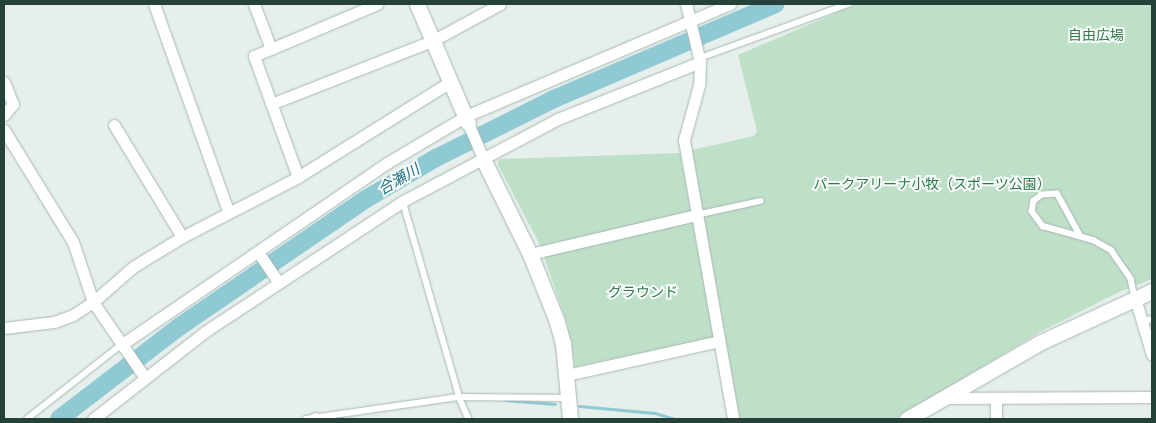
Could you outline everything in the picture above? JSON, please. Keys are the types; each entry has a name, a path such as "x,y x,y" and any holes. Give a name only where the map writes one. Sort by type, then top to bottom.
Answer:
{"street":[{"path":"154,4 228,211"},
{"path":"254,4 271,48"},
{"path":"298,177 254,56 378,4"},
{"path":"417,4 434,40 483,159 530,254 556,319 567,375 570,419"},
{"path":"270,104 434,40 500,4"},
{"path":"686,4 692,18 700,60 699,85 684,140 733,419"},
{"path":"123,348 387,163 467,120 692,18 730,4"},
{"path":"93,419 143,376 206,331 403,200 560,118 700,60"},
{"path":"4,82 13,104 4,115"},
{"path":"4,328 54,322 93,302 133,268 182,237 228,211 298,177 450,82"},
{"path":"114,125 182,237"},
{"path":"4,130 8,148 73,242 93,302 143,376"},
{"path":"530,254 696,215"},
{"path":"258,252 279,283"},
{"path":"907,419 1041,342 1135,298 1152,292"},
{"path":"1135,298 1147,320 1152,356"},
{"path":"567,375 719,341"},
{"path":"943,398 996,400 1152,397"},
{"path":"996,400 996,419"}],"lane":[{"path":"700,60 848,4"},
{"path":"1080,236 1056,194 1042,195 1034,201 1032,211 1043,226 1102,244 1118,258 1131,279 1135,298"},
{"path":"403,200 459,397 469,419"},
{"path":"696,215 761,201"},
{"path":"27,419 123,348"},
{"path":"312,419 459,397 569,398"}],"green space":[{"name":"パークアリーナ小牧（スポーツ公園）","path":"857,4 1152,4 1152,279 1119,292 1040,332 896,419 740,419 692,150 754,136 757,131 738,55"},
{"name":"グラウンド","path":"680,153 714,338 575,367 567,323 539,243 498,165 499,159"}],"waterway":[{"name":"合瀬川","path":"59,419 179,327 366,199 436,158 554,99 776,4"},
{"path":"506,400 555,404"},
{"path":"579,406 655,413 675,419"},
{"path":"326,419 343,416"}],"park label":[{"name":"自由広場","path":"1096,36"}]}
